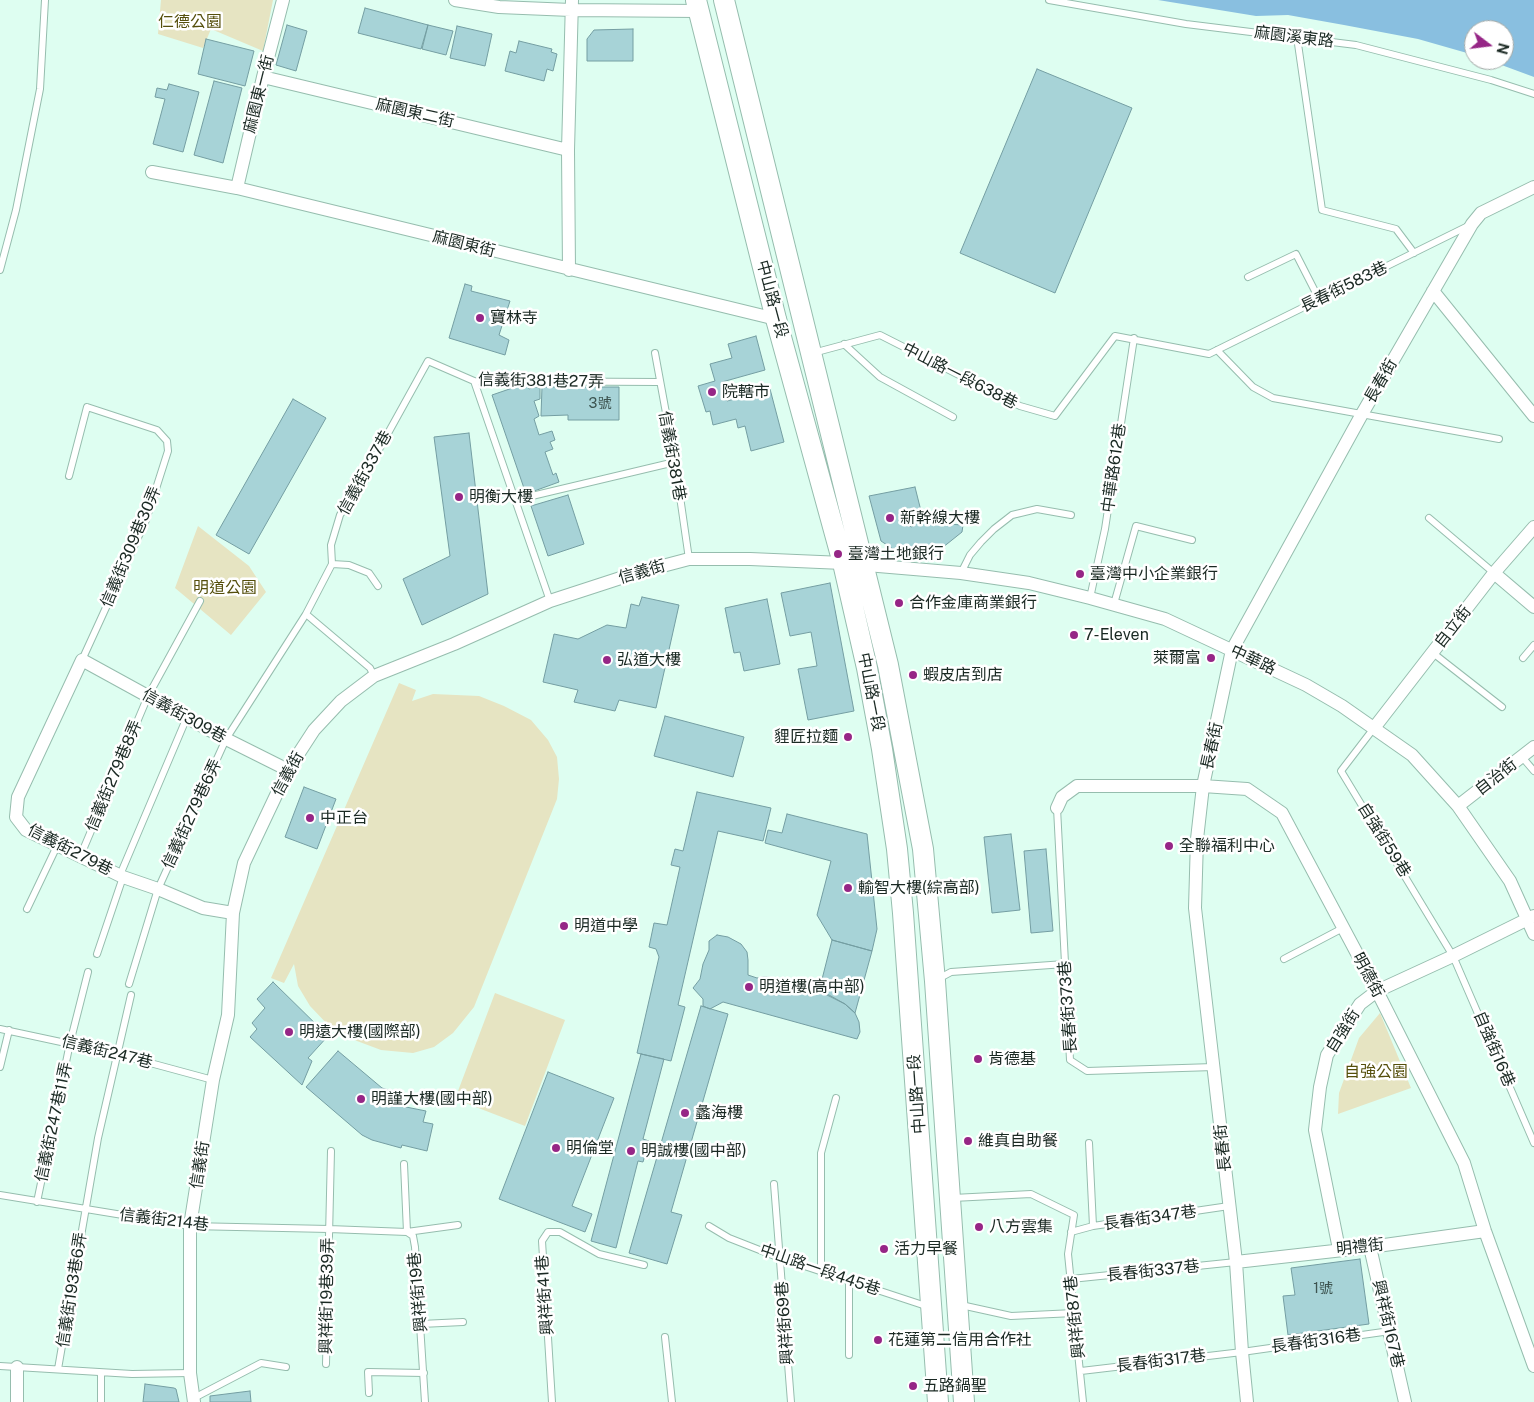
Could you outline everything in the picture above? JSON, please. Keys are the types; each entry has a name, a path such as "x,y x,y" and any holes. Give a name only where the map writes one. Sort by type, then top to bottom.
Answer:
{"main road":[{"name":"中山路一段","path":"724,0 888,665 923,849 935,980 964,1402"},
{"name":"中山路一段","path":"697,6 776,319 843,563 867,668 882,749 897,849 933,1308 938,1402"}],"street":[{"name":"麻園東一街","path":"237,188 283,0"},
{"path":"455,0 499,7 572,5 697,6"},
{"path":"569,270 568,150 572,5"},
{"name":"麻園東二街","path":"263,76 568,150"},
{"name":"麻園東街","path":"152,172 237,188 776,319"},
{"name":"長春街","path":"1247,1402 1236,1262 1195,908 1197,839 1203,786 1232,650 1362,414 1472,224 1481,213 1534,187"},
{"path":"1433,291 1534,416"},
{"name":"自立街","path":"1374,728 1494,573 1534,528"},
{"name":"信義街","path":"194,1400 190,1373 190,1226 214,1080 228,1015 233,913 244,863 288,770 314,730 341,701 374,676 454,644 550,601 636,573 689,559 750,559 843,563 863,566"},
{"name":"中華路","path":"863,566 961,573 1028,583 1114,604 1165,619 1306,685 1342,706 1412,755 1458,806 1510,881 1531,918 1534,934"},
{"path":"1494,573 1534,607"},
{"name":"信義街309巷","path":"82,660 226,739 288,770"},
{"name":"信義街279巷","path":"82,660 18,797 16,817 26,830 121,876 203,908 233,913"},
{"name":"自治街","path":"1458,806 1534,748"},
{"name":"明德街","path":"1057,808 1062,797 1077,786 1203,786 1247,789 1282,813 1376,990 1464,1163 1485,1231 1534,1366"},
{"name":"自強街","path":"1339,1249 1315,1130 1320,1087 1327,1055 1360,1004 1376,990 1453,956 1531,918"},
{"name":"明禮街","path":"1236,1262 1370,1247 1485,1231"},
{"name":"興祥街167巷","path":"1370,1247 1405,1402"},
{"path":"17,1367 17,1402"}],"lane":[{"path":"0,270 16,210 40,89 45,0"},
{"name":"麻園溪東路","path":"1049,0 1186,24 1356,45 1491,80 1534,94"},
{"path":"1297,37 1322,210 1396,229 1414,253"},
{"name":"長春街583巷","path":"1217,350 1472,224"},
{"path":"1248,277 1296,254 1319,299"},
{"name":"中山路一段638巷","path":"810,354 880,335 1020,406 1055,416 1115,336 1134,338"},
{"path":"1134,338 1209,354 1217,350 1253,387 1273,398 1499,439"},
{"name":"中華路612巷","path":"1090,598 1105,529 1134,338"},
{"path":"844,344 880,377 953,417"},
{"name":"信義街381巷","path":"654,353 675,462 689,559"},
{"name":"信義街381巷27弄","path":"428,361 474,382 659,382"},
{"name":"信義街337巷","path":"306,614 332,564 331,545 340,515 361,482 428,361"},
{"path":"474,382 550,601"},
{"name":"信義街309巷30弄","path":"69,476 87,407 157,430 167,441 168,451 146,520 82,660"},
{"path":"515,500 675,462"},
{"path":"961,573 970,556 981,542 1012,515 1037,509 1071,515"},
{"path":"1429,518 1494,573"},
{"path":"1114,604 1136,526 1192,540"},
{"path":"332,564 349,565 369,573 378,586"},
{"name":"信義街279巷8弄","path":"80,857 148,696 200,601"},
{"path":"306,614 370,668 374,676"},
{"name":"信義街279巷6弄","path":"129,984 158,889 226,739 306,614"},
{"path":"1523,658 1534,645"},
{"path":"1433,653 1502,707"},
{"path":"97,954 121,876 187,717"},
{"name":"自強街59巷","path":"1374,728 1341,771 1453,956"},
{"path":"1522,757 1534,771"},
{"name":"長春街373巷","path":"1057,808 1070,1060 1086,1071 1214,1067"},
{"path":"27,909 57,846"},
{"path":"1284,959 1343,928"},
{"name":"自強街16巷","path":"1453,956 1534,1143"},
{"path":"935,980 951,972 1065,964"},
{"name":"信義街247巷11弄","path":"37,1202 70,1043 88,972"},
{"name":"信義街193巷6弄","path":"58,1370 98,1138 131,995"},
{"name":"信義街247巷","path":"0,1029 117,1054 214,1080"},
{"path":"0,1067 9,1030"},
{"path":"821,1272 821,1153 836,1098"},
{"path":"1089,1143 1093,1226"},
{"name":"興祥街19巷39弄","path":"326,1364 331,1151"},
{"path":"404,1164 407,1232 458,1225"},
{"name":"興祥街69巷","path":"774,1184 791,1402"},
{"name":"興祥街87巷","path":"949,1198 1031,1194 1074,1215 1068,1254 1084,1402"},
{"name":"信義街214巷","path":"0,1195 190,1226 329,1229"},
{"name":"長春街347巷","path":"1071,1232 1093,1226 1229,1206"},
{"name":"中山路一段445巷","path":"709,1226 729,1238 780,1258 933,1308"},
{"name":"興祥街19巷","path":"329,1229 407,1232 413,1236 421,1324 425,1402"},
{"name":"興祥街41巷","path":"552,1402 542,1241 548,1232 560,1232 599,1254 644,1265"},
{"name":"長春街337巷","path":"1071,1279 1236,1262"},
{"path":"849,1281 849,1355"},
{"path":"957,1304 1011,1316 1074,1313"},
{"path":"421,1324 463,1322"},
{"name":"長春街316巷","path":"1242,1352 1390,1331"},
{"path":"666,1336 672,1402"},
{"name":"長春街317巷","path":"1081,1370 1242,1352"},
{"path":"194,1400 261,1363 286,1367"},
{"path":"0,1366 102,1373 190,1373"},
{"path":"369,1393 368,1372 424,1373"},
{"path":"101,1402 102,1373"}],"green space":[{"name":"仁德公園","path":"161,0 273,0 263,51 211,29 203,48 158,34"},
{"name":"明道公園","path":"198,526 249,566 266,592 231,635 175,588"},
{"path":"399,683 416,690 412,701 433,694 479,696 531,720 548,740 557,757 559,779 557,799 474,1007 453,1033 434,1047 413,1053 381,1050 357,1041 330,1027 310,1006 298,986 294,964 284,983 271,978"},
{"path":"495,993 565,1020 525,1126 455,1099"},
{"name":"自強公園","path":"1380,1013 1411,1088 1338,1114 1339,1093 1359,1038"}],"water":[{"path":"1158,0 1534,0 1534,77 1514,70 1514,20 1464,20 1464,52 1418,39 1288,15 1256,16"}],"building":[{"path":"365,8 428,25 421,49 358,33"},
{"path":"287,25 307,31 296,71 276,65"},
{"path":"428,25 453,31 446,55 422,49"},
{"path":"457,26 492,34 485,66 450,58"},
{"path":"633,29 633,61 587,61 587,39 594,30"},
{"path":"206,39 254,51 245,86 198,74"},
{"path":"519,41 552,49 551,52 557,54 553,71 547,69 544,81 505,71 510,51 516,53"},
{"path":"1037,69 1132,108 1055,293 960,253"},
{"path":"214,81 242,88 223,163 194,155"},
{"path":"169,84 199,92 183,152 153,144 165,99 155,97 157,88 167,90"},
{"name":"寶林寺","path":"465,284 472,286 471,291 510,301 499,335 509,340 505,355 449,338"},
{"name":"院轄市","path":"756,336 765,370 722,382 727,401 770,389 784,442 751,451 745,426 738,428 736,419 713,425 710,411 706,412 698,386 715,381 710,364 732,358 728,344"},
{"path":"527,383 529,389 540,388 540,399 534,401 539,416 534,419 539,435 552,431 555,440 550,442 553,449 545,452 553,475 556,473 559,482 526,494 492,395"},
{"path":"542,387 619,387 619,420 568,420 568,415 541,416"},
{"path":"293,399 326,418 249,554 216,535"},
{"name":"明衡大樓","path":"469,433 488,594 422,625 403,579 450,556 434,437"},
{"name":"新幹線大樓","path":"915,487 921,511 905,515 906,525 912,527 915,522 963,525 962,532 942,548 941,552 893,549 881,541 869,496"},
{"path":"568,495 584,544 548,556 531,506"},
{"path":"830,583 854,711 808,720 798,669 817,666 811,632 790,636 781,593"},
{"name":"弘道大樓","path":"642,597 679,605 656,708 619,700 615,711 574,702 578,690 543,682 554,634 578,639 607,625 626,628 631,604 639,606"},
{"path":"767,599 780,664 744,671 740,652 734,653 725,608"},
{"path":"665,716 744,737 733,777 654,756"},
{"name":"中正台","path":"304,787 336,799 317,849 285,837"},
{"path":"697,792 771,808 763,841 718,831 678,1005 685,1007 671,1061 637,1053 659,957 656,949 649,947 654,923 667,925 680,867 671,865 675,849 683,851"},
{"name":"輸智大樓(綜高部)","path":"787,814 867,834 877,929 872,951 832,940 817,915 831,861 765,843 768,830 782,833"},
{"path":"1011,834 1020,910 992,913 984,837"},
{"path":"1046,849 1053,931 1031,933 1024,851"},
{"name":"明道樓(高中部)","path":"717,935 728,937 741,944 747,952 748,975 757,978 799,981 803,986 829,995 845,1004 855,1013 859,1022 860,1032 857,1039 723,1002 710,1009 703,1006 703,999 693,988 700,979 703,964 709,950 709,941"},
{"path":"832,940 872,951 855,1013 845,1004 819,991"},
{"name":"明遠大樓(國際部)","path":"273,982 328,1036 308,1058 312,1061 302,1085 250,1037 257,1029 252,1023 265,1008 257,999"},
{"name":"蠡海樓","path":"701,1006 728,1014 671,1212 682,1215 667,1264 629,1253"},
{"name":"明謹大樓(國中部)","path":"338,1051 382,1088 395,1092 404,1092 401,1106 426,1111 423,1122 433,1124 427,1151 402,1145 401,1148 372,1140 362,1135 306,1087"},
{"name":"明誠樓(國中部)","path":"641,1054 664,1059 643,1139 649,1141 643,1162 638,1161 616,1248 591,1241"},
{"name":"明倫堂","path":"548,1072 614,1098 572,1206 592,1214 585,1232 499,1199"},
{"path":"1360,1259 1369,1324 1288,1335 1283,1296 1295,1295 1291,1268"},
{"path":"145,1384 176,1389 179,1402 143,1402"},
{"path":"250,1391 251,1402 210,1402 210,1396"}],"place":[{"name":"寶林寺","path":"480,318"},
{"name":"院轄市","path":"712,392"},
{"name":"明衡大樓","path":"459,497"},
{"name":"新幹線大樓","path":"890,518"},
{"name":"臺灣土地銀行","path":"838,554"},
{"name":"臺灣中小企業銀行","path":"1080,574"},
{"name":"合作金庫商業銀行","path":"899,603"},
{"name":"7-Eleven","path":"1074,635"},
{"name":"萊爾富","path":"1211,658"},
{"name":"弘道大樓","path":"607,660"},
{"name":"蝦皮店到店","path":"913,675"},
{"name":"貍匠拉麵","path":"848,737"},
{"name":"中正台","path":"310,818"},
{"name":"全聯福利中心","path":"1169,846"},
{"name":"輸智大樓(綜高部)","path":"848,888"},
{"name":"明道中學","path":"564,926"},
{"name":"明道樓(高中部)","path":"749,987"},
{"name":"明遠大樓(國際部)","path":"289,1032"},
{"name":"肯德基","path":"978,1059"},
{"name":"明謹大樓(國中部)","path":"361,1099"},
{"name":"蠡海樓","path":"685,1113"},
{"name":"維真自助餐","path":"968,1141"},
{"name":"明倫堂","path":"556,1148"},
{"name":"明誠樓(國中部)","path":"631,1151"},
{"name":"八方雲集","path":"979,1227"},
{"name":"活力早餐","path":"884,1249"},
{"name":"花蓮第二信用合作社","path":"878,1340"},
{"name":"五路鍋聖","path":"913,1386"}]}
